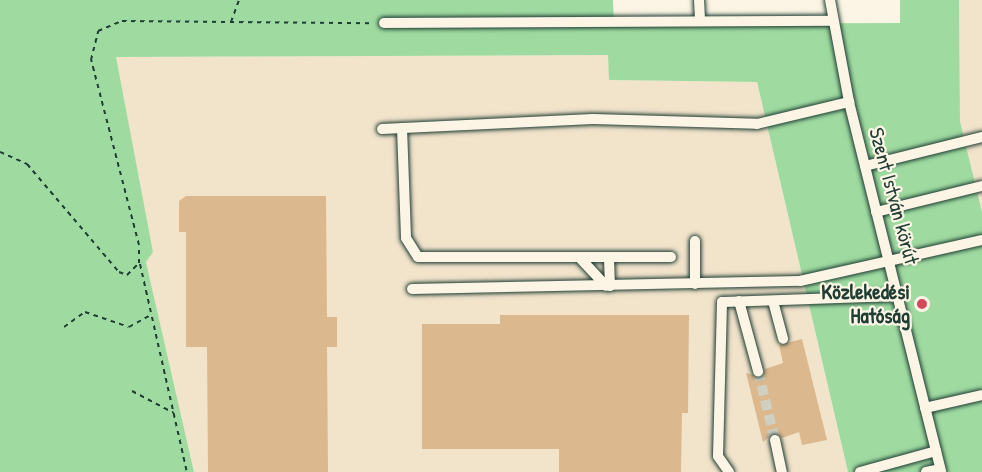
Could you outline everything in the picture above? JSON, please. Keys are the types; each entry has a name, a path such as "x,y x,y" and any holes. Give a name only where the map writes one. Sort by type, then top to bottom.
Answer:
{"street":[{"path":"699,0 700,21"},
{"name":"Szent István körút","path":"830,0 832,21 849,102 876,212 892,261 898,296 940,470"},
{"path":"384,23 832,21"},
{"path":"382,129 593,119 757,124 849,102"},
{"path":"402,128 406,238 414,254 430,260 671,257"},
{"path":"865,166 982,137"},
{"path":"876,212 982,186"},
{"path":"412,289 800,281 982,240"},
{"path":"695,241 695,284"},
{"path":"580,258 608,286"},
{"path":"608,286 609,258"},
{"path":"729,472 718,456 722,302 816,301 898,296"},
{"path":"739,301 758,371"},
{"path":"773,301 783,339"},
{"path":"925,408 982,394"},
{"path":"775,440 782,472"},
{"path":"861,472 936,451"},
{"path":"926,472 940,470"}],"path":[{"path":"231,22 239,0"},
{"path":"188,472 92,60 93,38 105,25 122,21 384,23"},
{"path":"0,152 27,164 119,272 127,275 139,263"},
{"path":"64,327 85,312 129,327 152,314"},
{"path":"132,391 174,413"}],"shaded area":[{"path":"959,0 982,0 982,212 960,121"},
{"path":"608,55 610,80 757,82 848,472 194,472 146,262 153,252 115,57"}],"green space":[{"path":"0,0 613,0 614,24 900,23 900,0 959,0 960,121 982,212 982,472 848,472 757,82 609,80 608,55 116,57 153,252 146,262 194,472 0,472"}],"building":[{"path":"186,196 326,196 327,317 337,317 337,347 327,347 328,472 208,472 207,347 186,347 186,232 179,232 179,201"},
{"path":"500,315 689,315 688,413 682,413 681,472 559,472 559,449 422,449 422,324 500,324"},
{"path":"802,339 827,440 802,445 799,432 782,438 774,433 763,442 746,373 763,377 765,369 783,363 779,345"}],"tunnel":[{"path":"758,371 775,440"}],"place":[{"name":"Közlekedési Hatóság","path":"922,304"}]}
